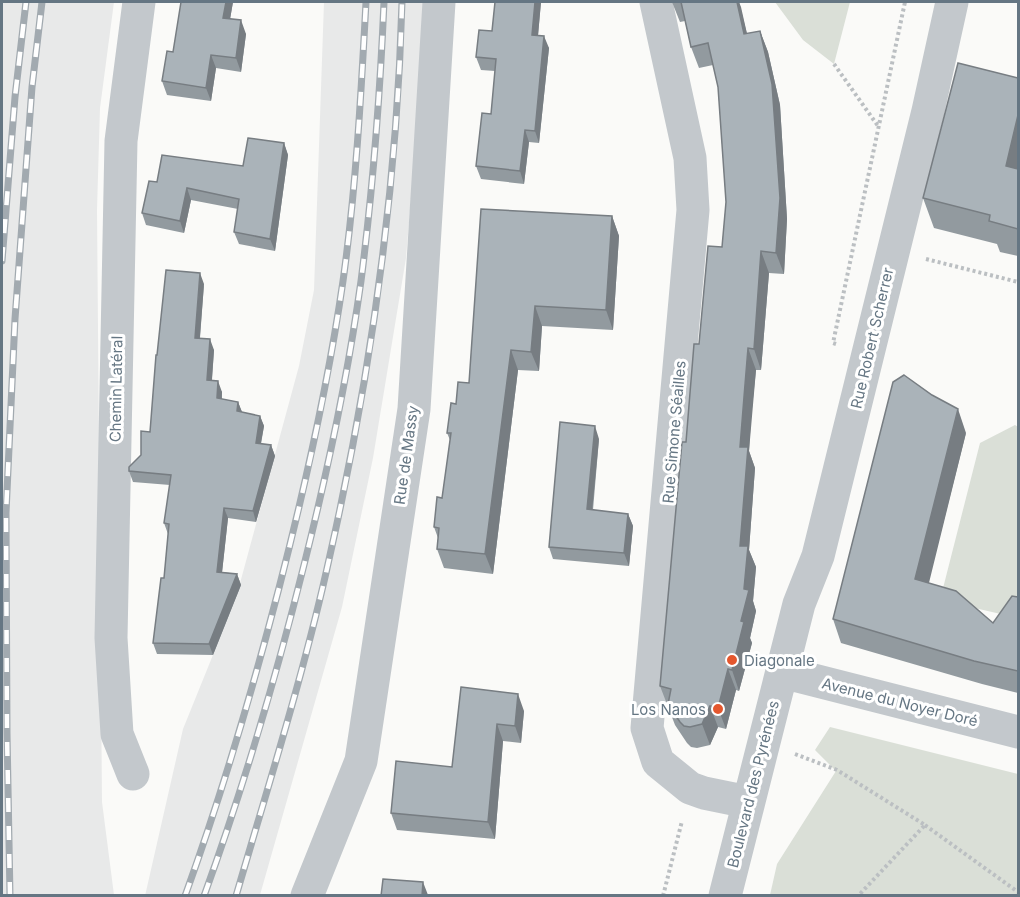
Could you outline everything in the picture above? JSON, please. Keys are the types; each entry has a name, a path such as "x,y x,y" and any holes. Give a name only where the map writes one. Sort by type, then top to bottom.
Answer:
{"street":[{"name":"Chemin Latéral","path":"133,774 117,734 111,638 120,141 139,2"},
{"name":"Rue de Massy","path":"307,896 361,761 414,409 439,2"},
{"name":"Rue Simone Séailles","path":"656,2 690,158 693,210 647,728 658,762 690,788 748,802"},
{"name":"Rue Robert Scherrer","path":"782,672 799,604 818,556 928,111 952,2"},
{"name":"Avenue du Noyer Doré","path":"782,672 1018,732"},
{"name":"Boulevard des Pyrénées","path":"725,896 782,672"}],"path":[{"path":"870,349 833,344 905,2"},
{"path":"834,64 879,127"},
{"path":"893,251 1018,282"},
{"path":"764,741 837,770 925,825 1018,892"},
{"path":"663,896 690,788"},
{"path":"858,896 925,825"}],"shaded area":[{"path":"2,2 114,2 100,108 97,210 102,802 114,895 2,896"},
{"path":"324,2 424,2 421,79 406,258 373,458 342,607 260,895 145,896 183,729 236,598 299,366 314,290"},
{"path":"775,2 850,2 834,64 803,40"},
{"path":"1015,425 1018,427 1018,618 940,600 980,443"},
{"path":"830,727 1018,774 1018,895 770,895 777,864 836,771 815,750"}],"building":[{"path":"181,2 226,2 223,18 241,20 236,58 211,55 206,88 162,81 167,51 173,52"},
{"path":"495,2 535,2 532,35 544,36 535,131 525,130 520,171 476,166 482,113 491,114 496,59 476,57 479,30 492,31"},
{"path":"681,2 737,2 744,34 760,31 772,84 780,198 776,253 761,251 754,349 748,348 740,447 748,447 740,546 748,546 744,589 749,590 741,621 744,622 732,670 728,669 718,708 710,706 702,724 690,727 680,722 668,704 671,689 660,686 682,442 686,442 694,344 699,344 708,246 722,247 726,202 718,87 708,43 691,47"},
{"path":"958,63 1018,78 1018,115 1006,166 1018,169 1018,229 989,221 990,215 923,198"},
{"path":"248,138 284,143 270,239 234,232 239,199 187,188 180,221 142,213 149,181 157,182 162,155 243,166"},
{"path":"481,209 612,216 606,310 535,306 531,352 511,350 485,554 437,549 439,528 434,527 437,497 442,498 451,433 447,433 451,403 456,404 458,382 469,383"},
{"path":"166,270 200,273 195,338 210,339 207,380 218,381 217,398 238,402 237,411 260,416 256,443 271,445 253,511 224,508 217,572 237,574 209,644 153,643 161,578 164,578 169,524 164,523 171,475 129,471 129,467 141,455 141,431 150,432"},
{"path":"904,375 932,395 958,409 915,579 956,591 993,623 1012,596 1018,597 1018,671 974,661 833,619 893,382"},
{"path":"560,422 595,426 587,509 628,514 624,553 549,547"},
{"path":"461,687 518,694 515,726 497,724 488,822 391,813 396,761 452,767"},
{"path":"383,879 423,882 422,896 381,896"}],"railway":[{"path":"2,261 15,97 26,2"},
{"path":"10,896 6,513 15,319 32,87 42,2"},
{"path":"185,896 224,781 258,666 298,512 323,397 343,281 351,212 366,2"},
{"path":"204,896 233,813 283,646 322,492 337,422 356,316 365,246 376,142 384,2"},
{"path":"236,896 309,641 345,487 358,418 380,280 388,211 402,2"}],"place":[{"name":"Diagonale","path":"732,660"},
{"name":"Los Nanos","path":"718,709"}]}
